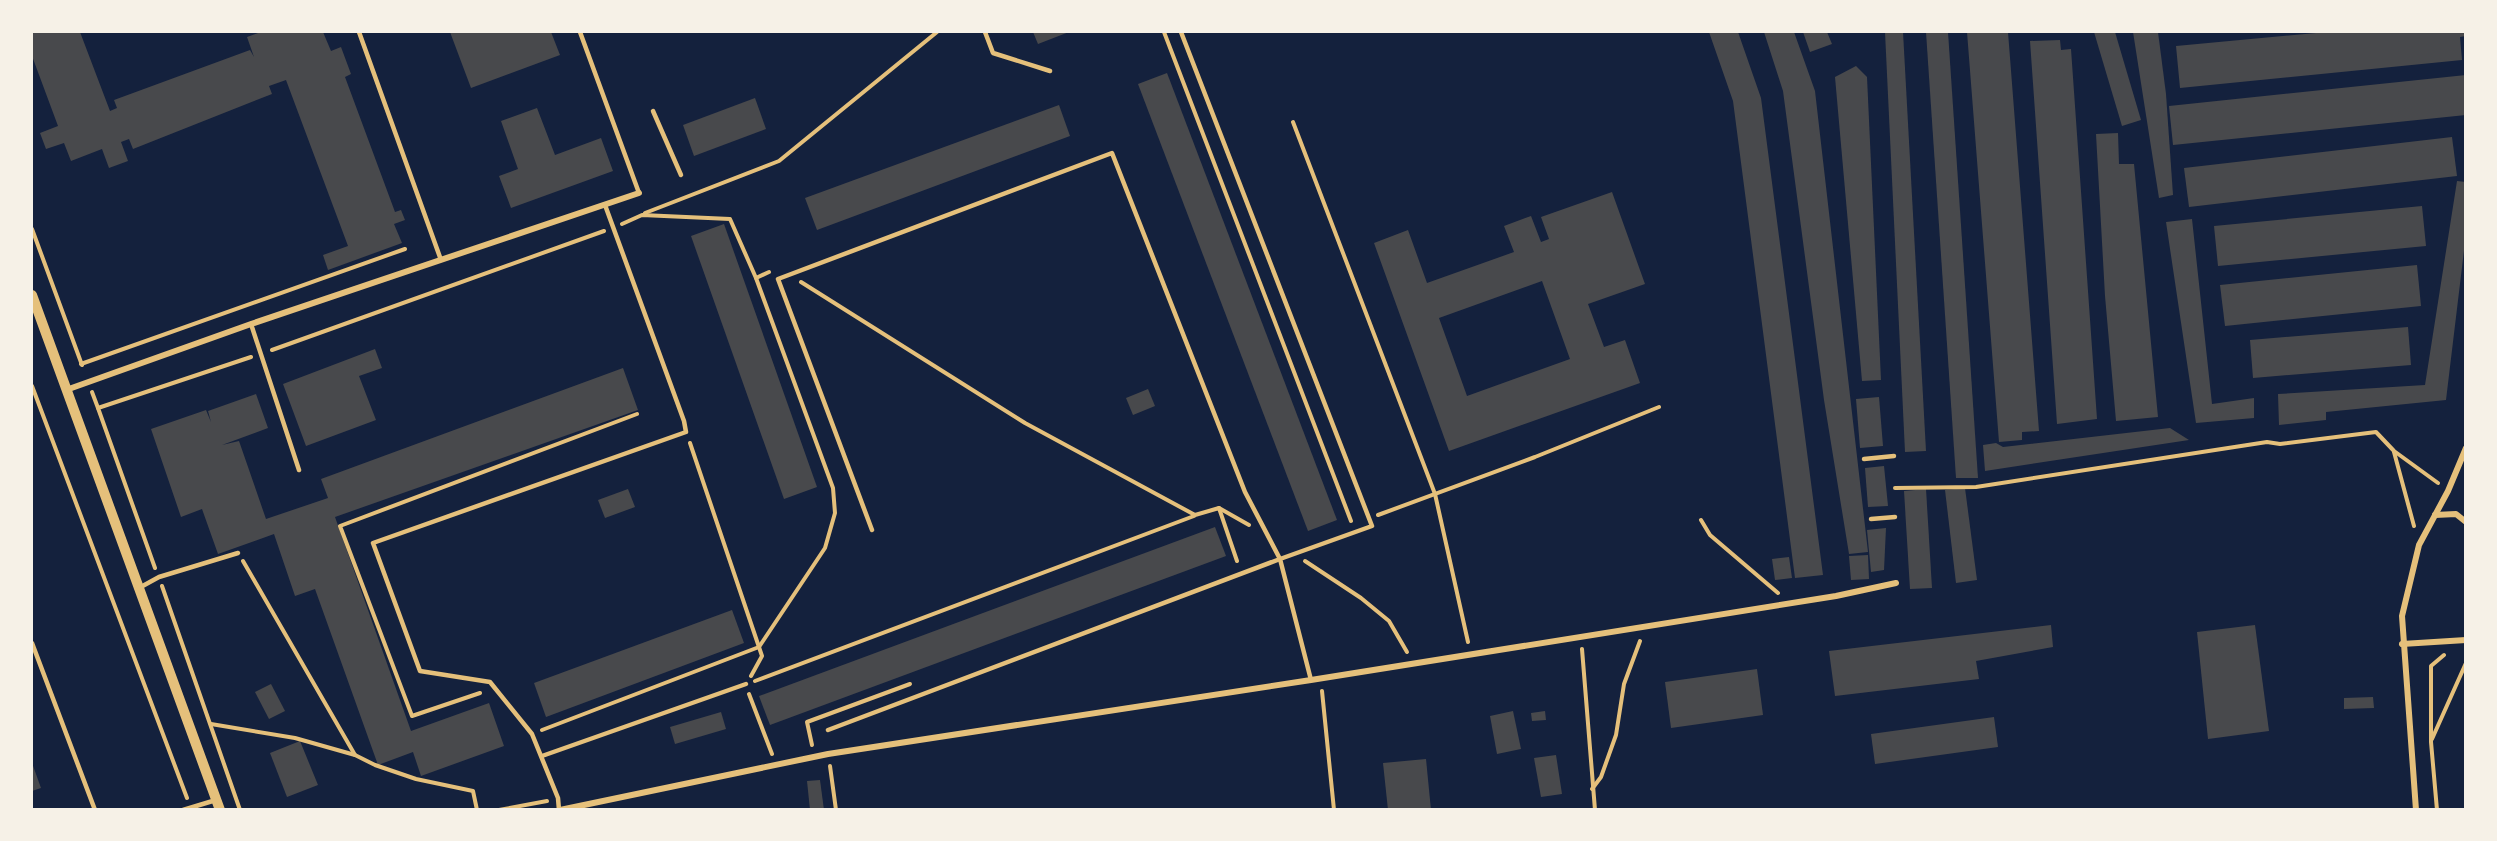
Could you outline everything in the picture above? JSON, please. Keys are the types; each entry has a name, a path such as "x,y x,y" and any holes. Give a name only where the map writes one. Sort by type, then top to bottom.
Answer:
{"street":[{"path":"66,390 251,324 639,193"},
{"path":"32,295 218,805"},
{"path":"2416,810 2402,644 2402,616 2419,545 2448,491 2466,448"},
{"path":"2435,515 2456,514 2466,522"},
{"path":"559,810 828,754 1836,596 1896,583"},
{"path":"2402,644 2466,640"}],"lane":[{"path":"359,32 441,260"},
{"path":"580,32 639,193"},
{"path":"985,32 993,53 1050,71"},
{"path":"828,730 1372,526 1181,32"},
{"path":"653,111 681,175"},
{"path":"872,530 778,279 1112,153 1245,492 1280,559 1311,680"},
{"path":"559,810 558,798 532,734 490,682 420,671 374,543 686,432 684,421 605,205"},
{"path":"251,324 299,470"},
{"path":"1864,459 1894,456"},
{"path":"1871,519 1895,517"},
{"path":"139,589 159,577 238,553"},
{"path":"32,643 95,810"},
{"path":"542,756 746,684"},
{"path":"183,810 190,807 218,805"}],"path":[{"path":"642,215 779,161 937,32"},
{"path":"1164,32 1352,524"},
{"path":"1293,122 1435,494 1469,646"},
{"path":"32,230 159,577 240,810"},
{"path":"81,364 145,338 247,305 405,249"},
{"path":"791,275 1025,423 1195,515"},
{"path":"245,300 247,305"},
{"path":"98,408 314,336"},
{"path":"32,386 190,807"},
{"path":"1389,512 1659,407"},
{"path":"486,691 412,716 340,526 638,414"},
{"path":"686,432 762,656 746,684 771,754"},
{"path":"1895,488 1976,487 2267,442 2280,444 2376,432 2394,452 2448,491"},
{"path":"2394,452 2419,545"},
{"path":"532,734 759,647 825,548 835,513 833,488"},
{"path":"1219,508 1238,561 1228,565"},
{"path":"746,684 1195,515 1219,508 1269,537"},
{"path":"1701,520 1710,535 1760,579 1781,594"},
{"path":"238,553 356,755"},
{"path":"1294,554 1361,598 1389,621 1409,656"},
{"path":"1592,789 1601,777 1616,735 1624,684 1646,626"},
{"path":"1580,636 1595,810"},
{"path":"2438,810 2431,742 2431,666 2446,653"},
{"path":"2431,742 2466,663"},
{"path":"1311,680 1322,688 1334,810"},
{"path":"813,746 807,722 915,681"},
{"path":"211,724 295,738 356,755 375,765 416,779 472,791 477,810"},
{"path":"828,754 836,810"},
{"path":"541,790 545,801"}],"building":[{"path":"32,32 80,32 110,111 117,108 114,100 250,50 254,57 247,37 261,32 323,32 331,51 341,47 351,74 345,77 395,212 401,210 405,220 394,224 402,243 328,270 323,255 348,246 286,80 269,86 272,94 133,149 129,139 121,142 128,161 109,168 102,149 71,161 64,143 46,149 40,133 58,126 32,56"},
{"path":"450,32 551,32 560,55 471,88"},
{"path":"1033,32 1069,32 1038,44"},
{"path":"1709,32 1738,32 1761,98 1823,575 1795,578 1733,101"},
{"path":"1764,32 1794,32 1815,91 1868,552 1849,554 1824,400 1783,91"},
{"path":"1803,32 1827,32 1832,44 1810,52"},
{"path":"1885,32 1903,32 1926,451 1905,452"},
{"path":"1926,32 1948,32 1978,478 1956,478"},
{"path":"1967,32 2008,32 2039,431 2022,432 2022,440 1999,442"},
{"path":"2094,32 2115,32 2141,120 2122,126"},
{"path":"2133,32 2158,32 2166,94 2173,195 2159,198"},
{"path":"2327,32 2466,32 2466,36 2460,37 2462,60 2180,88 2176,46"},
{"path":"2060,40 2061,50 2071,49 2097,419 2057,424 2030,41"},
{"path":"1856,66 1867,77 1881,380 1862,381 1835,77"},
{"path":"1167,73 1337,520 1308,531 1138,84"},
{"path":"2466,75 2466,115 2173,145 2169,106"},
{"path":"755,98 766,129 694,156 683,125"},
{"path":"1059,105 1070,136 817,230 805,198"},
{"path":"537,108 555,155 601,138 613,171 511,208 499,176 518,169 501,121"},
{"path":"2118,133 2119,164 2134,164 2158,417 2116,421 2105,296 2096,134"},
{"path":"2452,137 2457,176 2189,207 2184,168"},
{"path":"2457,181 2466,182 2466,234 2446,400 2326,412 2326,420 2279,425 2278,394 2425,385"},
{"path":"1612,192 1645,284 1588,304 1604,347 1625,340 1640,383 1449,451 1374,243 1408,230 1427,283 1514,252 1504,226 1531,216 1541,242 1549,239 1541,217","holes":["1542,281 1570,359 1467,396 1439,318"]},
{"path":"2422,206 2426,246 2218,266 2214,226"},
{"path":"2192,219 2212,404 2254,398 2254,418 2196,423 2166,222"},
{"path":"724,224 817,487 784,499 691,236"},
{"path":"2417,265 2421,306 2225,326 2220,285"},
{"path":"2408,327 2411,365 2253,378 2250,340"},
{"path":"375,349 382,368 359,376 376,420 306,446 283,384"},
{"path":"623,368 638,410 335,517 411,731 489,703 504,746 421,776 413,752 378,765 315,589 295,596 274,534 218,554 202,509 181,517 151,429 206,410 211,422 208,411 256,394 268,428 222,445 239,441 266,519 328,498 321,479"},
{"path":"1148,389 1155,406 1133,415 1126,398"},
{"path":"1879,397 1883,446 1860,448 1856,399"},
{"path":"2170,428 2189,440 1985,471 1983,445 1996,443 2003,447"},
{"path":"1884,466 1888,506 1868,507 1865,468"},
{"path":"1965,488 1977,580 1956,583 1945,490"},
{"path":"628,489 635,507 605,518 598,500"},
{"path":"1926,489 1932,588 1910,589 1904,491"},
{"path":"1215,527 1226,556 770,725 759,696"},
{"path":"1886,528 1884,570 1871,572 1867,530"},
{"path":"1868,555 1869,579 1851,580 1849,556"},
{"path":"1789,557 1792,578 1775,580 1772,559"},
{"path":"732,610 744,643 546,717 534,683"},
{"path":"2051,625 2053,647 1976,661 1979,679 1835,696 1829,651"},
{"path":"2255,625 2269,731 2208,739 2197,632"},
{"path":"1757,669 1763,715 1671,728 1665,682"},
{"path":"271,684 285,711 269,719 255,692"},
{"path":"2373,697 2374,708 2344,709 2344,698"},
{"path":"1513,711 1521,749 1497,754 1490,716"},
{"path":"1545,711 1546,720 1532,721 1531,713"},
{"path":"721,712 726,729 675,744 670,727"},
{"path":"1994,717 1998,747 1875,764 1871,734"},
{"path":"300,741 318,785 287,797 270,753"},
{"path":"1556,755 1562,794 1541,797 1534,758"},
{"path":"1426,759 1431,810 1388,810 1383,763"},
{"path":"32,763 41,788 32,791"},
{"path":"820,780 824,810 810,810 807,781"}]}
